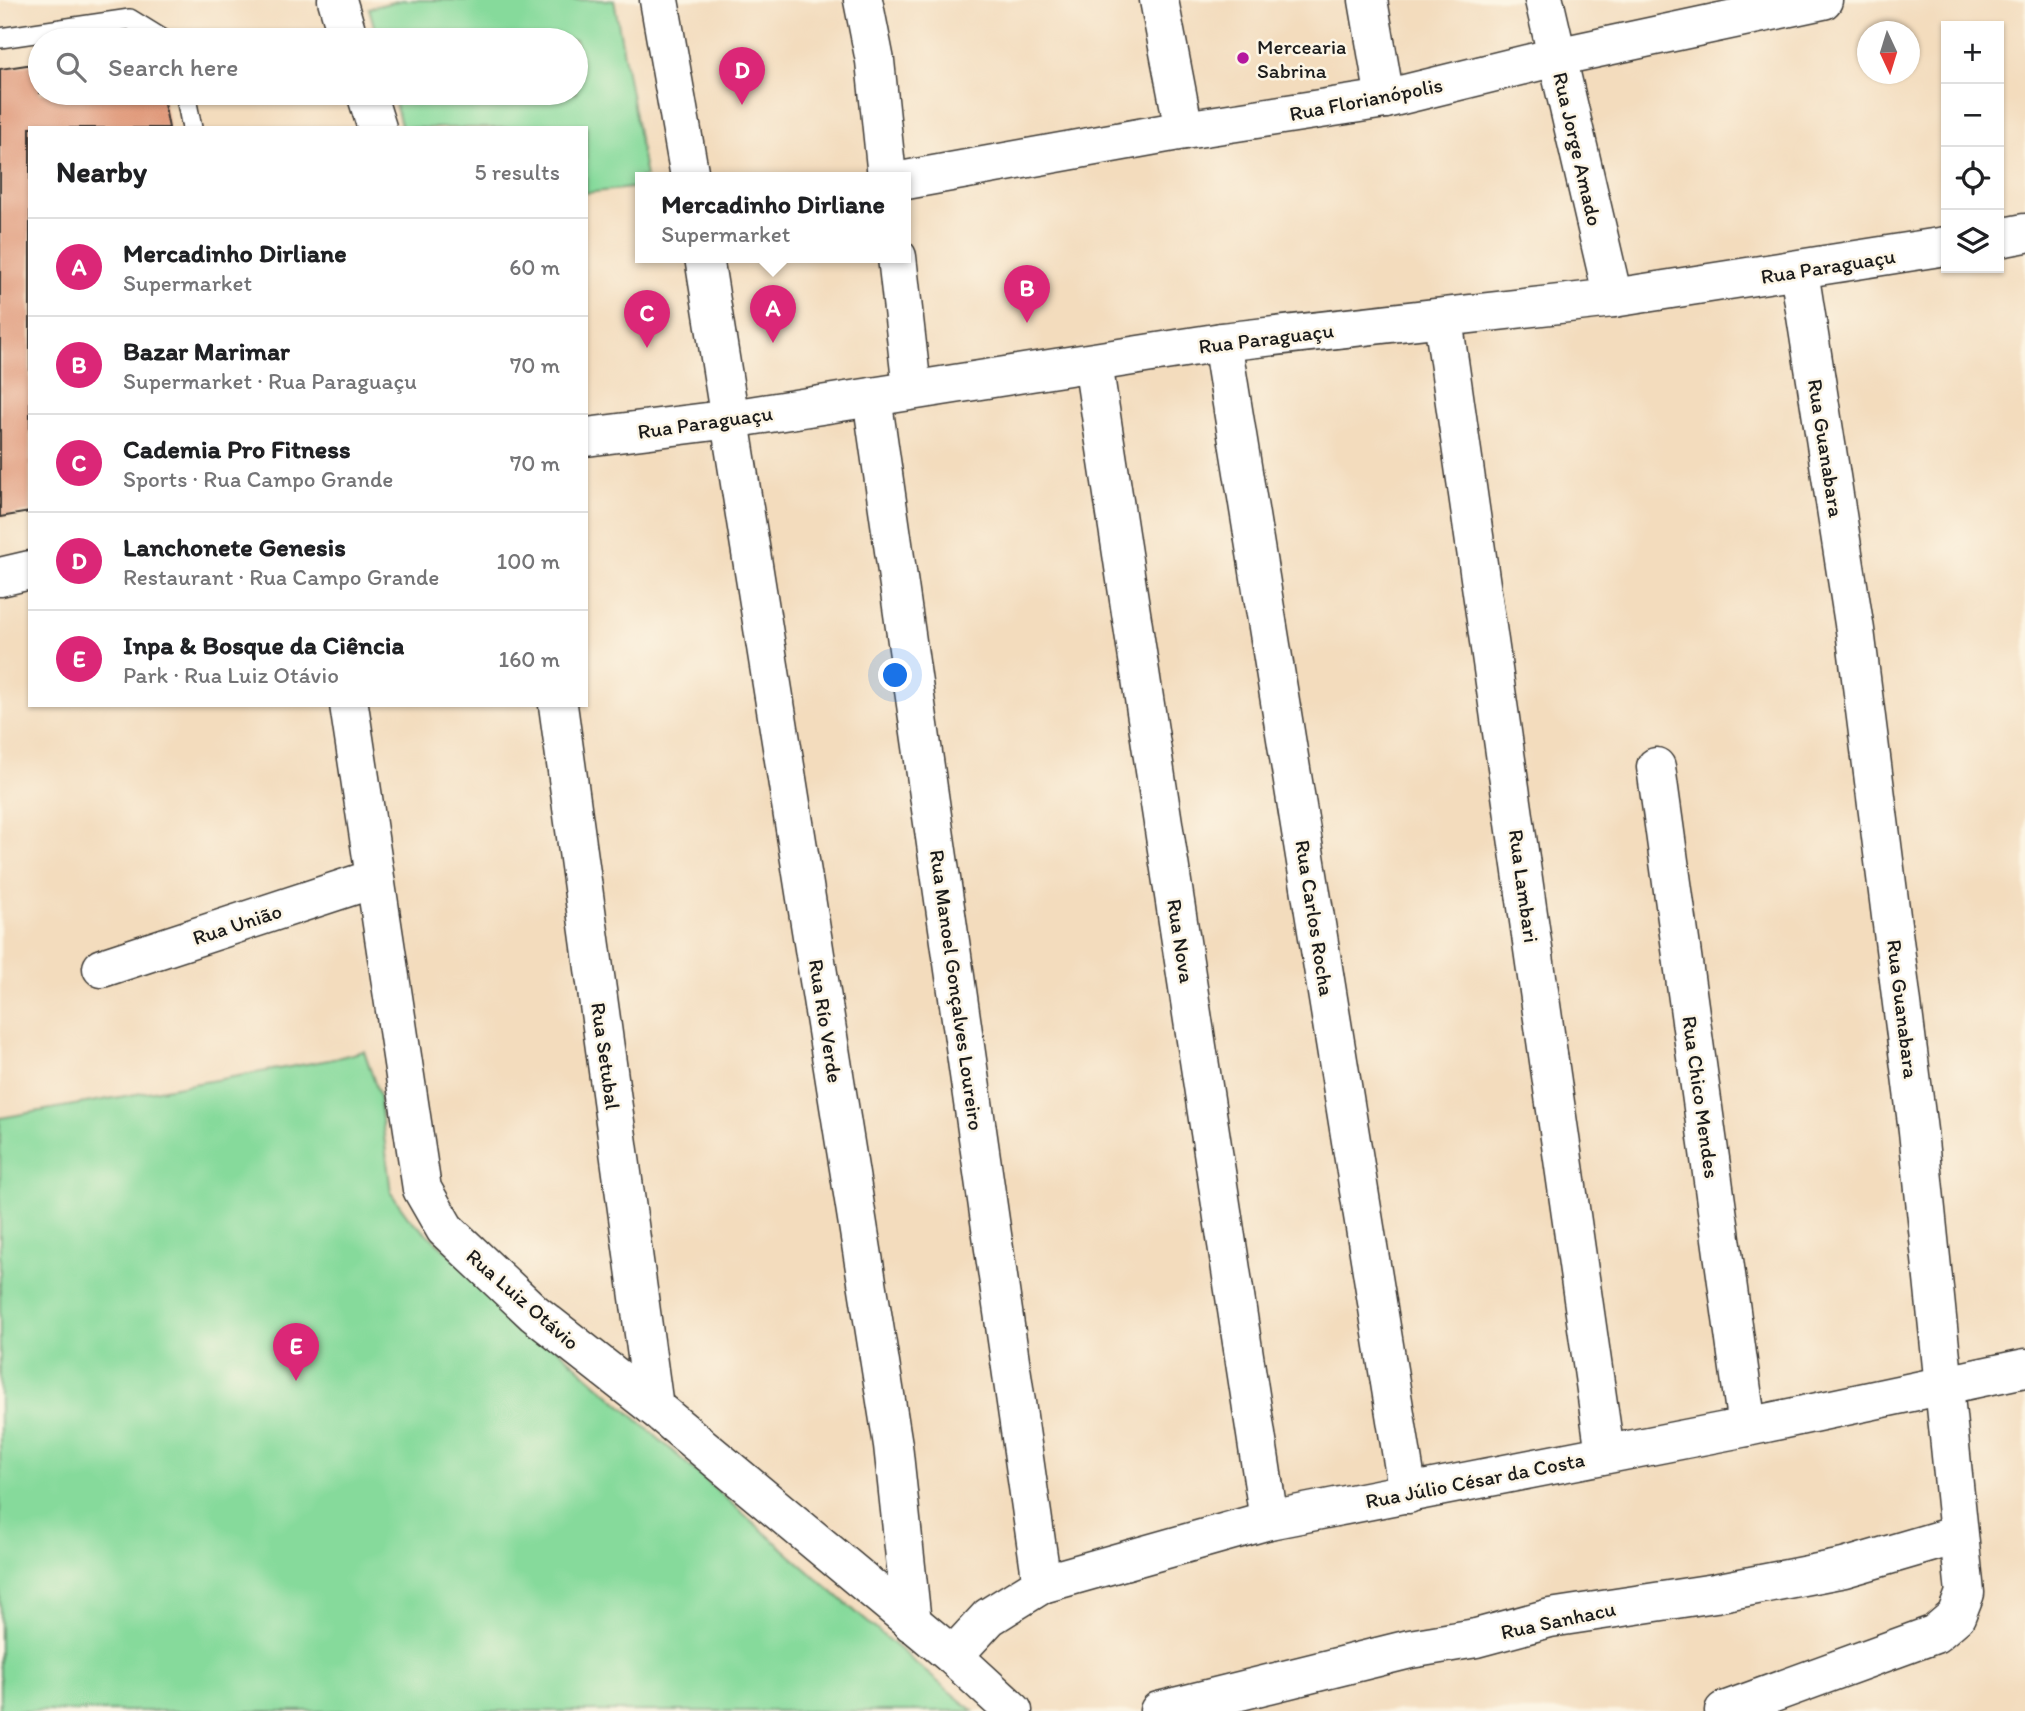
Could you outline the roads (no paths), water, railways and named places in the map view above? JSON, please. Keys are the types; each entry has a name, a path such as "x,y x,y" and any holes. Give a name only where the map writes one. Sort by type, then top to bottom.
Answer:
{"street":[{"path":"337,0 345,28"},
{"path":"659,0 689,172"},
{"path":"863,0 875,61 886,172"},
{"path":"1159,0 1184,130"},
{"path":"1368,0 1385,99"},
{"name":"Rua Jorge Amado","path":"1544,0 1613,298"},
{"name":"Rua Florianópolis","path":"911,179 1184,130 1385,99 1556,57 1823,0"},
{"path":"370,105 376,126"},
{"path":"2004,237 2025,233"},
{"name":"Rua Paraguaçu","path":"588,437 731,419 1222,342 1613,298 1941,247"},
{"name":"Rua Río Verde","path":"705,263 893,1445 912,1623"},
{"path":"898,263 912,389"},
{"name":"Rua Guanabara","path":"1724,1711 1837,1672 1935,1634 1956,1616 1965,1593 1918,1132 1855,630 1799,271"},
{"name":"Rua Lambari","path":"1443,319 1605,1453"},
{"name":"Rua Carlos Rocha","path":"1222,342 1408,1494"},
{"name":"Rua Nova","path":"1093,363 1269,1520"},
{"name":"Rua Manoel Gonçalves Loureiro","path":"872,397 1042,1584"},
{"path":"0,577 28,570"},
{"name":"Rua Luiz Otávio","path":"349,707 373,880 422,1189 445,1229 524,1304 654,1407 953,1656 1013,1711"},
{"name":"Rua Setubal","path":"558,707 654,1407"},
{"name":"Rua Chico Mendes","path":"1656,767 1747,1427"},
{"name":"Rua União","path":"102,968 373,880"},
{"name":"Rua Júlio César da Costa","path":"953,1656 989,1617 1042,1584 1269,1520 1747,1427 2025,1368"},
{"name":"Rua Sanhacu","path":"1159,1711 1410,1649 1476,1638 1549,1618 1715,1593 1844,1569 1957,1535"}],"lane":[{"path":"68,28 130,19 145,28"},
{"path":"0,38 28,34"},
{"path":"187,105 192,126"}],"place":[{"name":"Mercearia Sabrina","path":"1243,58"},
{"name":"Lanchonete Genesis","path":"742,105"},
{"name":"Bazar Marimar","path":"1027,323"},
{"name":"Mercadinho Dirliane","path":"773,343"},
{"name":"Cademia Pro Fitness","path":"647,348"},
{"name":"Inpa & Bosque da Ciência","path":"296,1381"}]}
